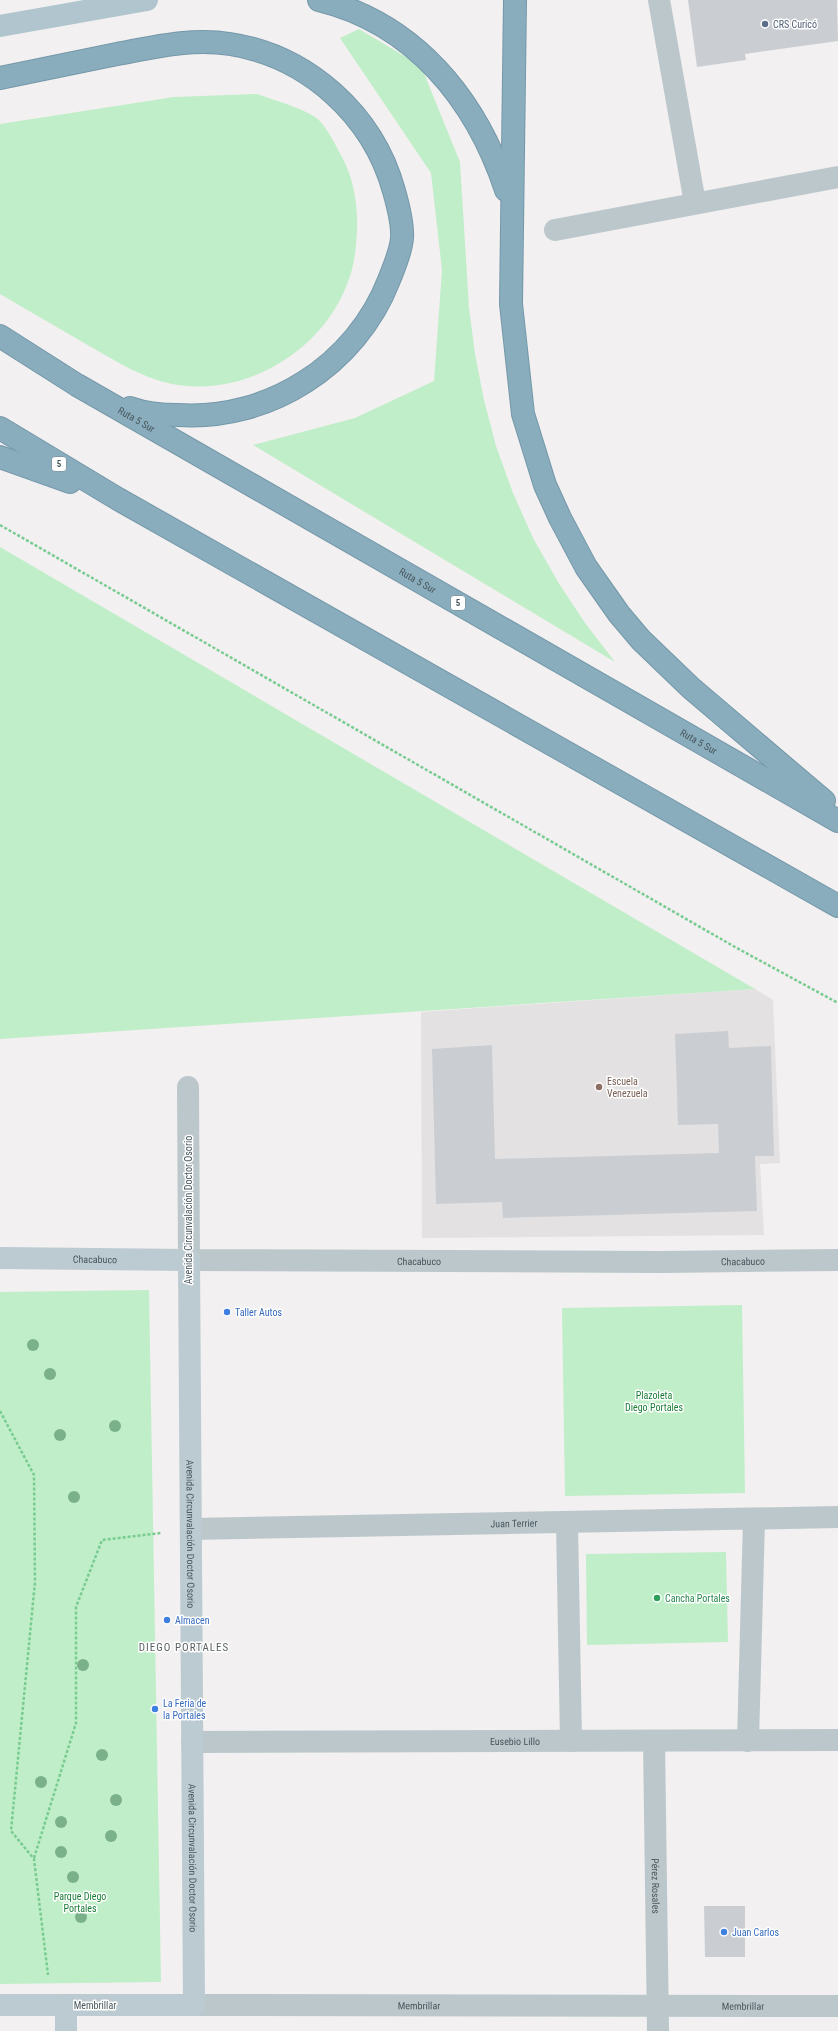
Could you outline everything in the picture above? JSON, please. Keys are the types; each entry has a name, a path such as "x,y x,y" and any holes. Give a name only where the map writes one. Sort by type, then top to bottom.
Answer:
{"highway":[{"path":"319,0 359,12 380,23 412,46 441,73 457,92 473,116 496,160 511,208"},
{"path":"514,0 511,304 523,414 545,485 574,547 619,614 662,662 838,814"},
{"path":"0,78 169,43 200,41 230,44 260,51 288,62 314,78 339,97 360,120 381,154 390,176 399,206 402,238 395,266 384,293 370,319 352,342 332,363 282,396 254,406 224,413 194,416 164,415 134,409 77,385"},
{"name":"Ruta 5 Sur","path":"0,336 77,385 838,821"},
{"name":"5","path":"0,428 118,500 838,906"},
{"path":"0,457 118,500"}],"main road":[{"path":"0,26 147,0"},
{"name":"Chacabuco","path":"0,1258 189,1260"},
{"name":"Avenida Circunvalación Doctor Osorio","path":"189,1260 194,2005"},
{"name":"Membrillar","path":"0,2005 194,2005"},
{"path":"59,2005 66,2031"}],"street":[{"path":"659,0 695,203"},
{"path":"555,230 838,177"},
{"name":"Avenida Circunvalación Doctor Osorio","path":"188,1087 189,1260"},
{"name":"Chacabuco","path":"189,1260 661,1262 838,1260"},
{"name":"Juan Terrier","path":"191,1529 754,1520 838,1517"},
{"path":"748,1740 754,1520"},
{"path":"567,1523 571,1741"},
{"name":"Pérez Rosales","path":"654,1740 658,2031"},
{"name":"Eusebio Lillo","path":"192,1742 838,1740"},
{"name":"Membrillar","path":"194,2005 838,2006"}],"path":[{"path":"0,525 722,939 838,1003"},
{"path":"0,1411 34,1475 35,1582 11,1831 34,1859"},
{"path":"59,2005 34,1859 76,1724 76,1607 102,1540 191,1529"}],"shaded area":[{"name":"Escuela Venezuela","path":"755,989 773,1000 780,1163 760,1164 764,1235 422,1238 421,1012"}],"green space":[{"path":"359,29 421,66 460,162 469,308 475,354 484,400 496,446 513,493 533,538 558,582 585,623 615,662 253,445 355,418 434,381 442,270 431,173 340,38"},
{"path":"257,94 309,113 323,124 346,165 350,174 354,193 357,212 357,231 356,248 350,276 339,302 323,326 303,346 280,363 255,375 228,383 200,386 172,384 150,378 130,369 0,294 0,124 174,97"},
{"path":"0,547 755,989 0,1039"},
{"name":"Parque Diego Portales","path":"149,1290 161,1982 0,1984 0,1292"},
{"name":"Plazoleta Diego Portales","path":"742,1305 745,1493 565,1496 562,1308"},
{"name":"Cancha Portales","path":"726,1552 728,1642 587,1645 586,1554"}],"building":[{"name":"CRS Curicó","path":"688,0 837,0 838,41 745,54 746,60 697,67"},
{"path":"728,1031 729,1048 771,1046 774,1156 755,1156 757,1211 503,1218 502,1202 436,1204 432,1049 492,1045 495,1159 719,1153 718,1124 678,1125 675,1034"},
{"path":"704,1906 745,1906 745,1957 705,1957"}],"place":[{"name":"CRS Curicó","path":"765,24"},
{"name":"Escuela Venezuela","path":"599,1087"},
{"name":"Taller Autos","path":"227,1312"},
{"name":"Cancha Portales","path":"657,1598"},
{"name":"Almacen","path":"167,1620"},
{"name":"La Feria de la Portales","path":"155,1709"},
{"name":"Juan Carlos","path":"724,1932"}],"district":[{"name":"DIEGO PORTALES","path":"184,1647"}]}
